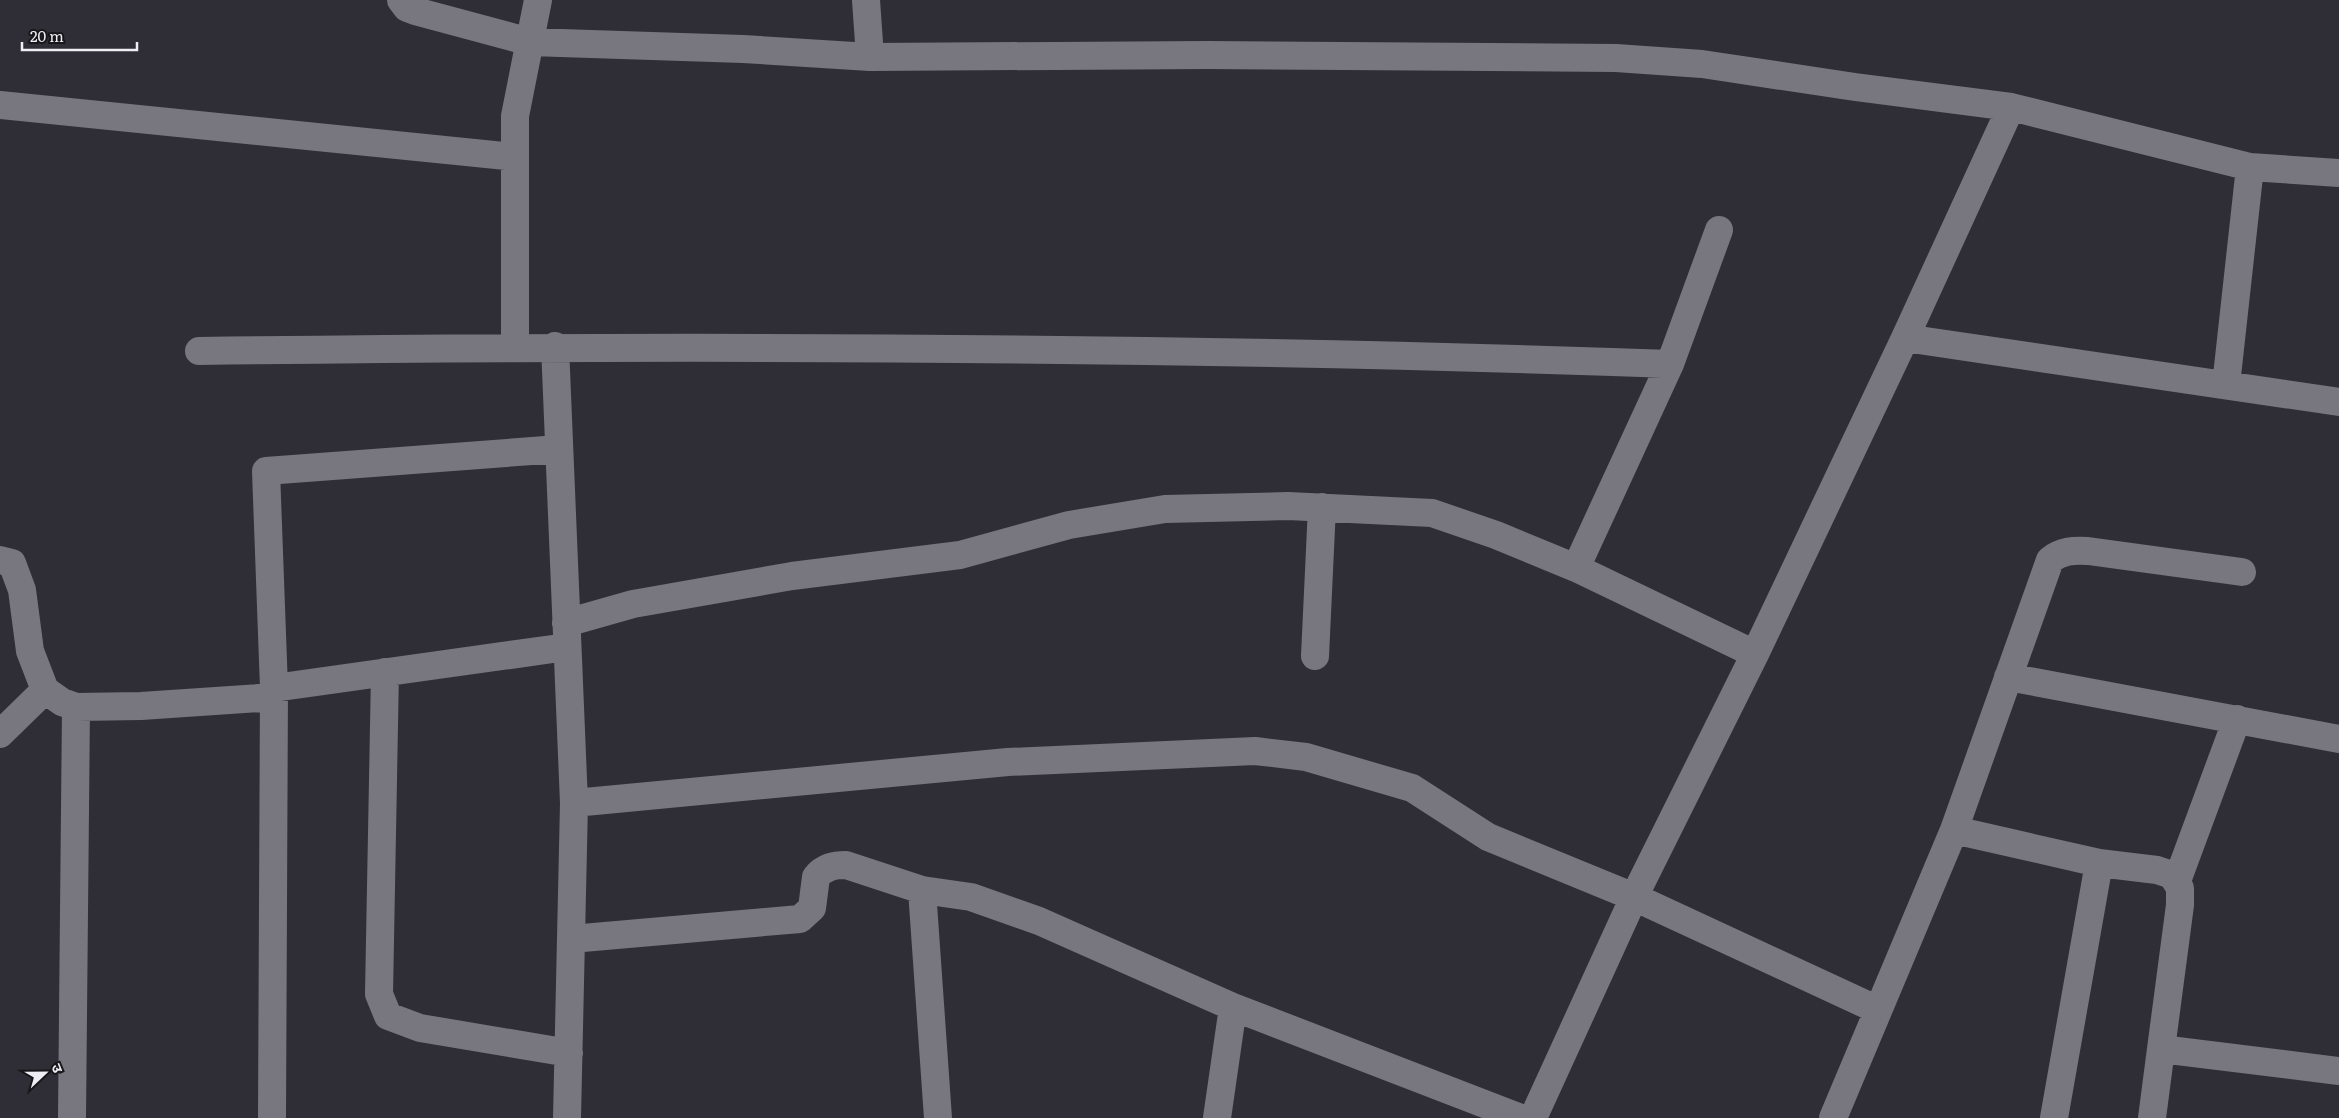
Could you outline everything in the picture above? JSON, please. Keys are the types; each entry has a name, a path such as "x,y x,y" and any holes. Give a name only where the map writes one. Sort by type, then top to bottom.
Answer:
{"street":[{"path":"401,0 407,8 415,11 530,42 743,49 870,57 1206,55 1616,58 1702,64 1855,87 2011,107 2250,166 2339,173"},
{"path":"515,347 515,116 538,0"},
{"path":"866,0 870,57"},
{"path":"0,105 515,157"},
{"path":"1533,1118 1634,898 1755,654 1905,338 2011,107"},
{"path":"2226,385 2250,166"},
{"path":"1576,568 1670,364 1719,230"},
{"path":"1905,338 2339,402"},
{"path":"555,346 574,803 567,1118"},
{"path":"199,351 555,346 1092,349 1425,355 1670,364"},
{"path":"272,1118 274,692 266,471 558,449"},
{"path":"0,560 12,563 22,590 30,651 45,690 62,702 76,707 141,706 274,692 385,672 566,635 633,604 792,576 960,555 1069,525 1165,509 1288,506 1432,513 1496,535 1576,568 1755,654"},
{"path":"1315,656 1322,508"},
{"path":"1833,1118 1954,830 2050,560 2057,554 2075,550 2242,572"},
{"path":"385,672 379,994 388,1016 420,1028 568,1053"},
{"path":"2008,677 2339,739"},
{"path":"0,734 45,690"},
{"path":"72,1118 76,707"},
{"path":"2177,881 2237,719"},
{"path":"574,803 1008,762 1254,751 1306,757 1412,788 1488,837 1634,898 1878,1010"},
{"path":"1954,830 2099,863 2157,870 2172,875 2177,881 2180,888 2180,905 2152,1118"},
{"path":"2054,1118 2099,863"},
{"path":"571,939 800,918 812,908 816,877 827,868 846,865 922,890 971,897 1039,921 1233,1006 1521,1118"},
{"path":"922,890 938,1118"},
{"path":"1217,1118 1233,1006"},
{"path":"2161,1049 2339,1072"}]}
